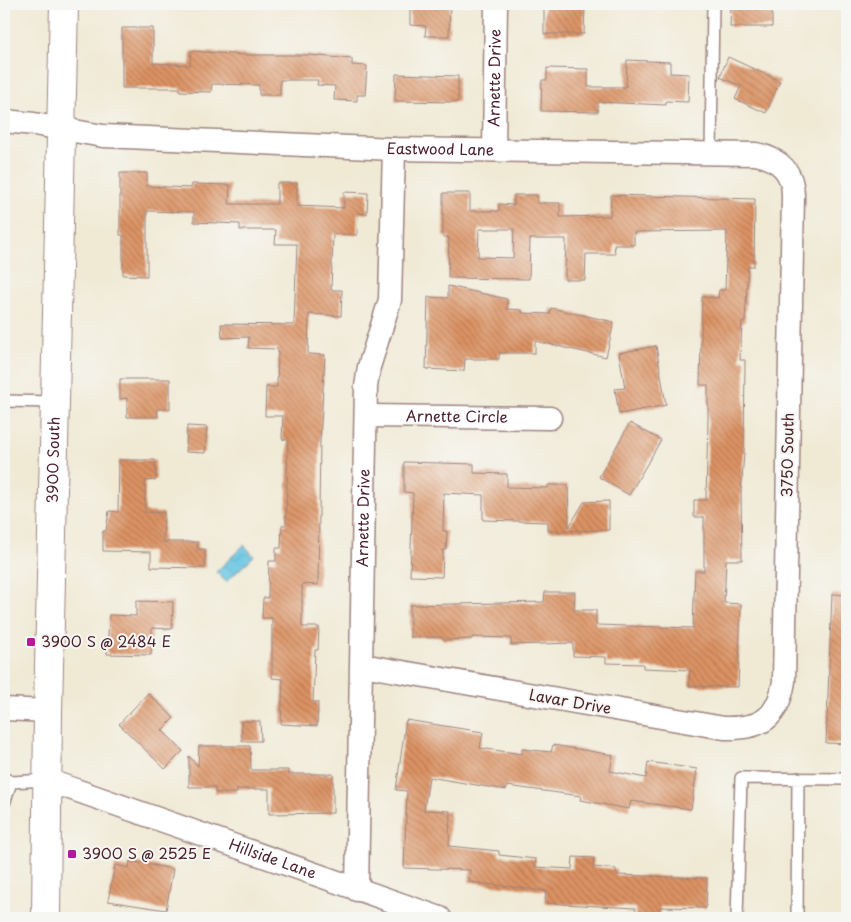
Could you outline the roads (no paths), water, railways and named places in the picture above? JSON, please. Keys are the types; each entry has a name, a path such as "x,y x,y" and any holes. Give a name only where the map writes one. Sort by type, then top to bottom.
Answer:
{"main road":[{"name":"3900 South","path":"46,918 54,402 64,4"}],"street":[{"name":"Arnette Drive","path":"494,150 496,4"},
{"name":"Eastwood Lane","path":"4,121 103,136 394,149 756,154 773,159 788,172 792,180 793,196"},
{"name":"Arnette Drive","path":"357,890 366,416 369,367 390,300 394,149"},
{"name":"3750 South","path":"773,711 781,699 784,681 793,196"},
{"name":"Arnette Circle","path":"366,416 550,418"},
{"name":"Lavar Drive","path":"362,665 716,727 740,728 755,726 773,711"},
{"path":"4,709 48,711"},
{"name":"Hillside Lane","path":"47,780 440,918"}],"lane":[{"path":"710,154 713,4"},
{"path":"4,401 54,402"},
{"path":"737,918 741,778 847,779"},
{"path":"797,918 798,778"},
{"path":"4,804 8,780 47,780"}],"water":[{"path":"244,545 254,556 226,582 216,572"}],"place":[{"name":"3900 S @ 2484 E","path":"31,642"},
{"name":"3900 S @ 2525 E","path":"72,854"}]}
